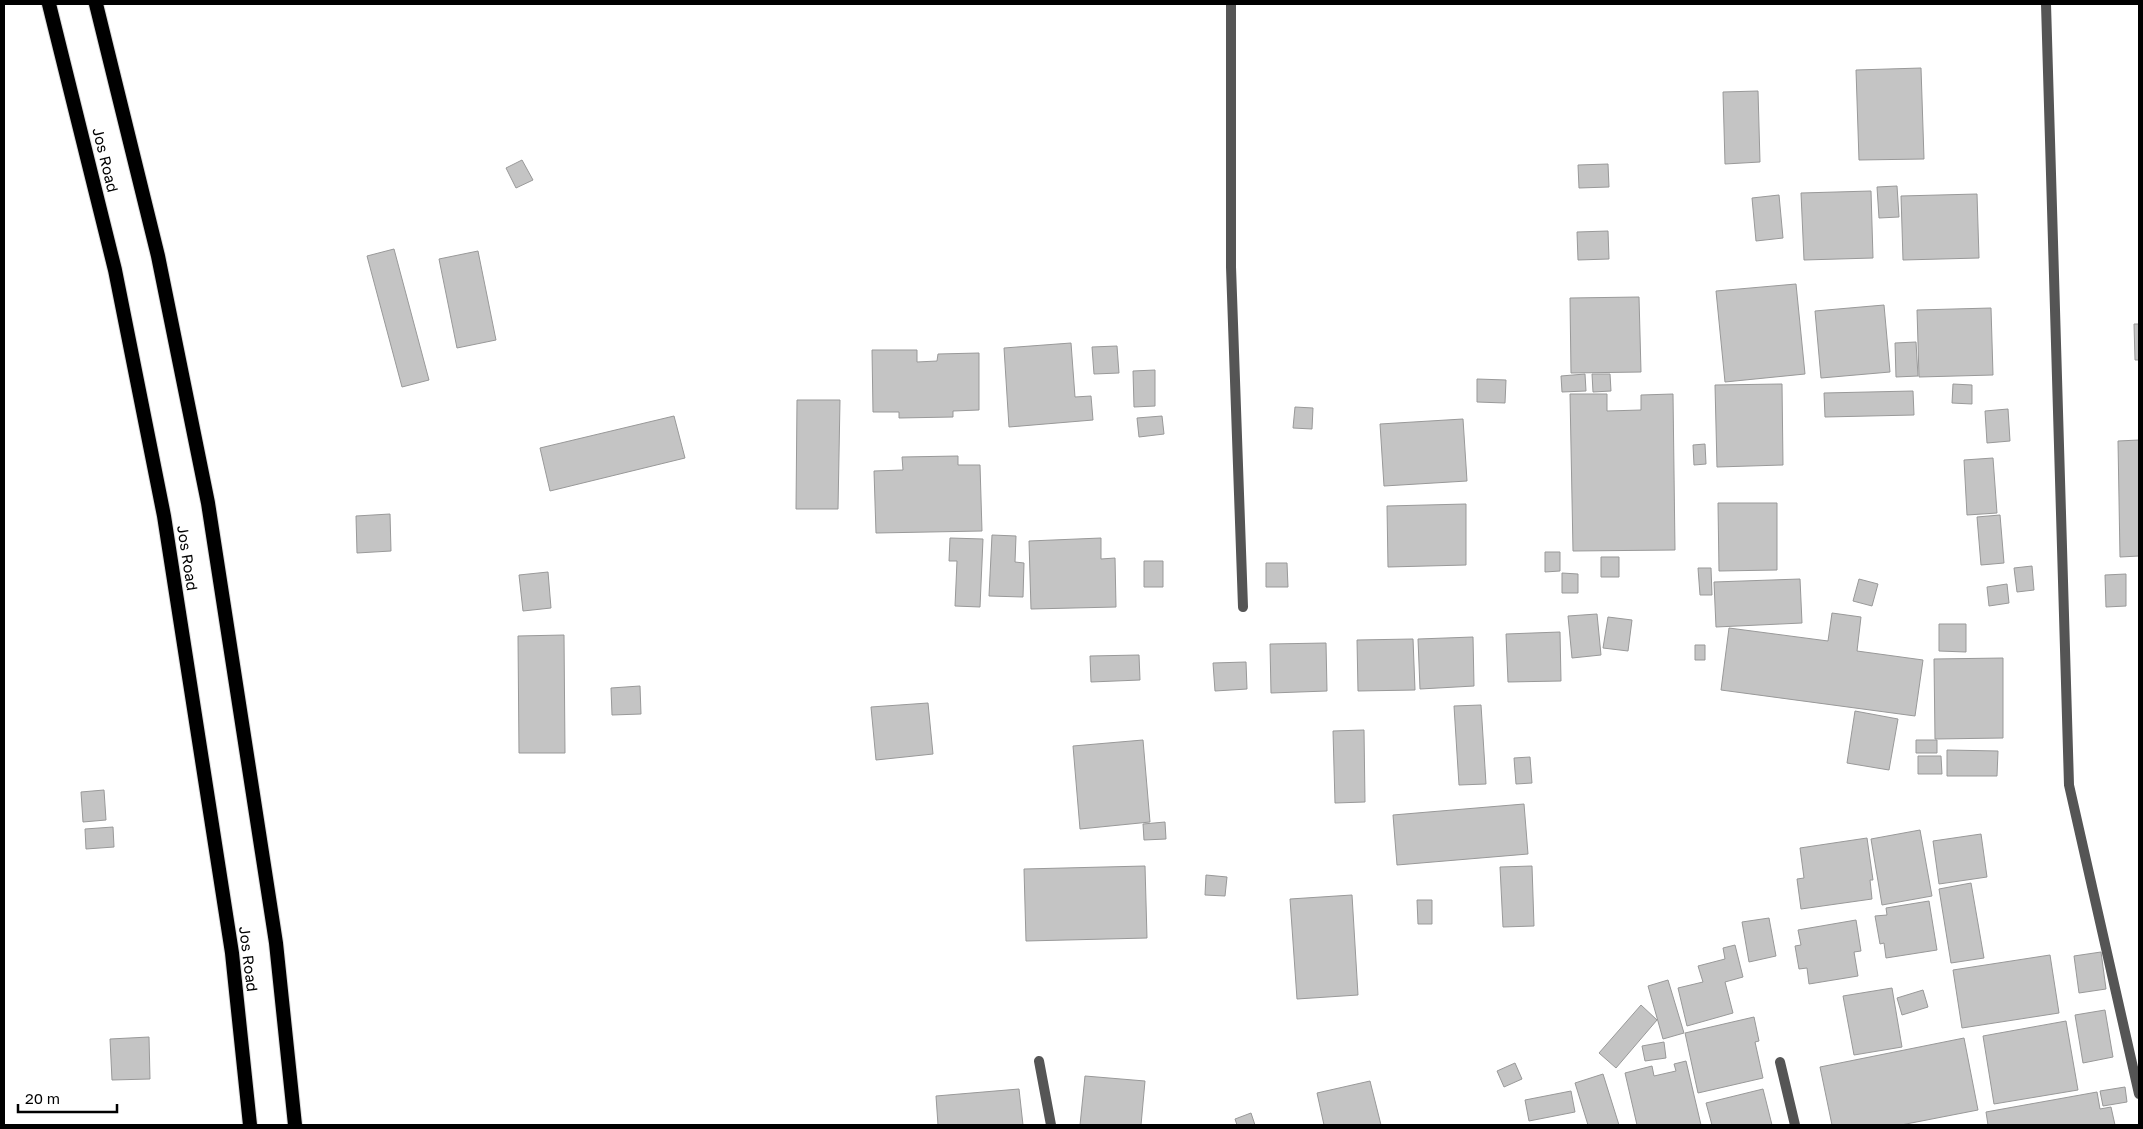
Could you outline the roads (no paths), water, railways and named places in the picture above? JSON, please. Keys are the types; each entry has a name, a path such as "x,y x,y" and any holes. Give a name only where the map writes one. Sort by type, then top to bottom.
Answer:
{"highway":[{"name":"Jos Road","path":"50,4 115,270 164,516 232,953 250,1125"},
{"name":"Jos Road","path":"96,4 158,256 208,503 276,943 295,1125"}],"street":[{"path":"1231,4 1231,267 1243,607"},
{"path":"2046,4 2069,785 2139,1094"},
{"path":"1039,1061 1051,1125"},
{"path":"1780,1062 1795,1125"}]}
